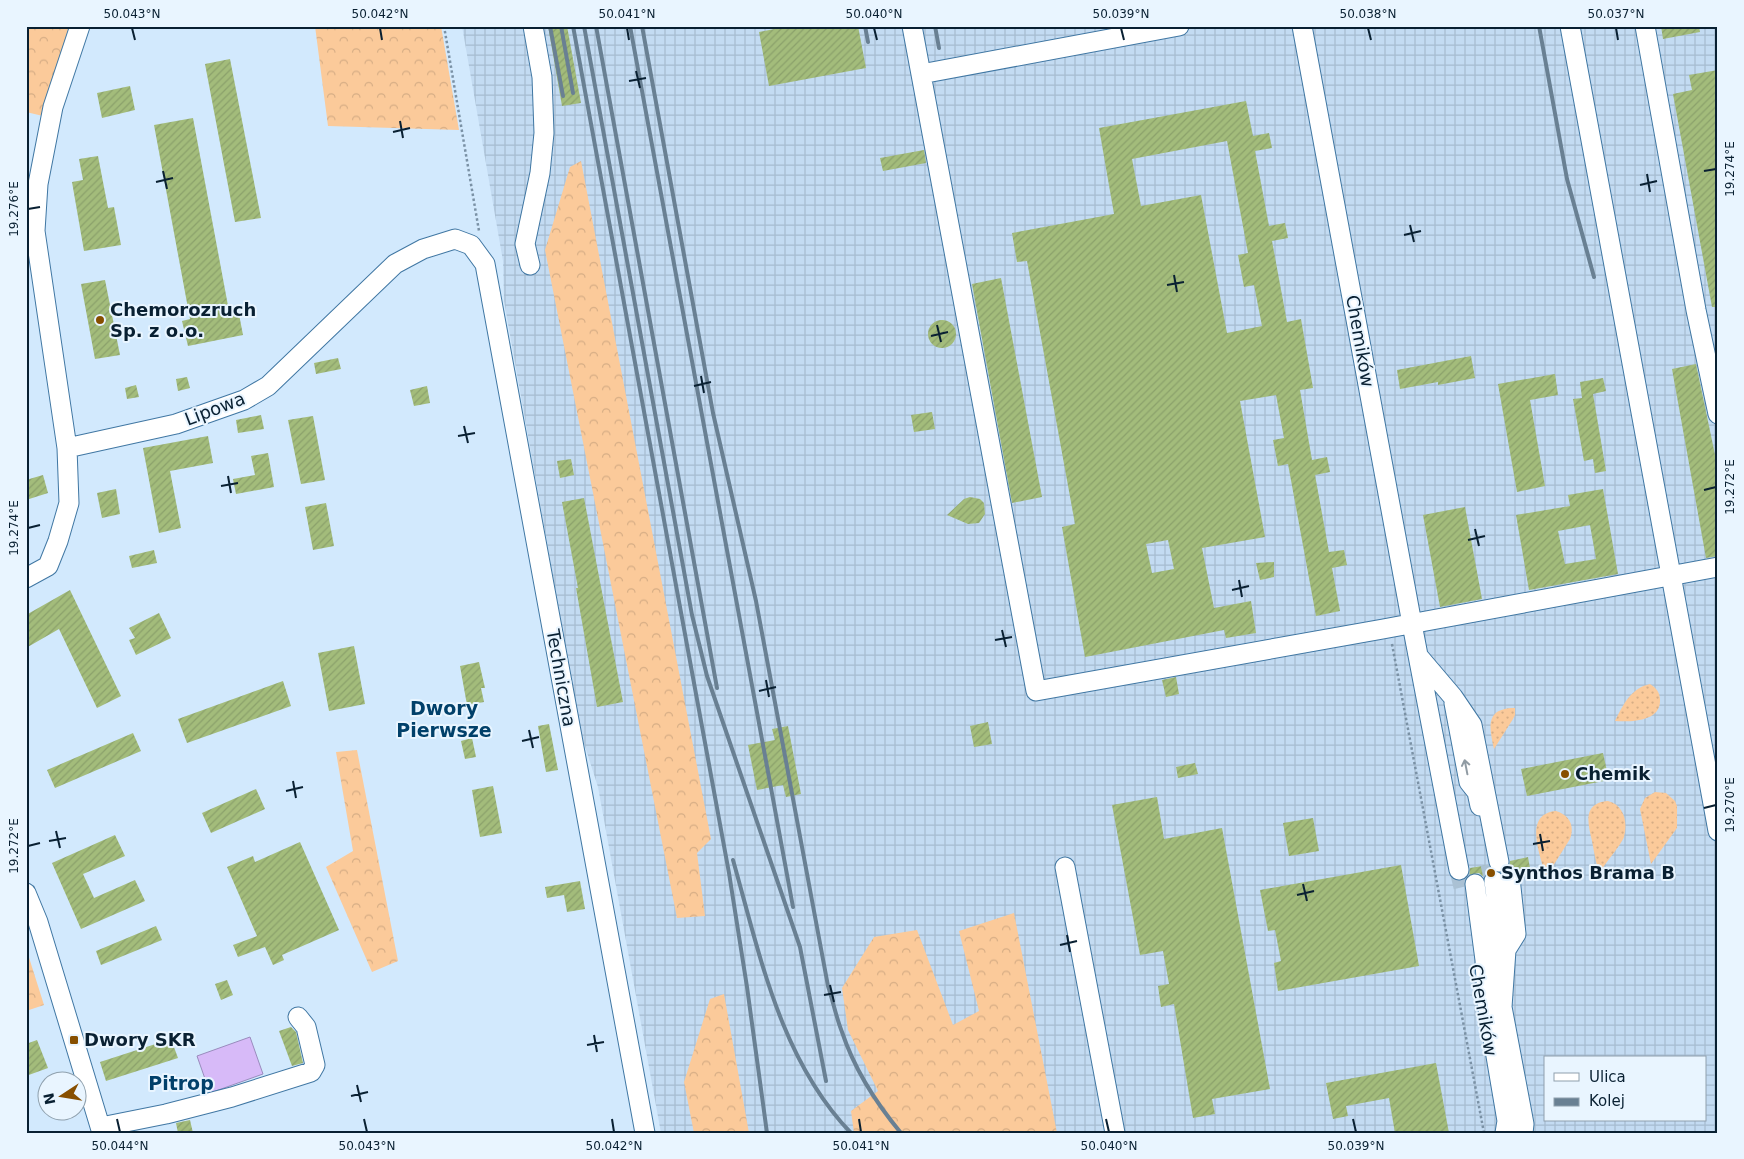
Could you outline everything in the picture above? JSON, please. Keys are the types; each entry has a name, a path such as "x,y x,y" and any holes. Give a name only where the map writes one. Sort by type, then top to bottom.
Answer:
{"street":[{"path":"26,578 48,566 58,541 69,503 67,448 35,231 38,184 53,107 80,26"},
{"path":"530,264 525,244 540,173 544,133 542,77 533,26"},
{"path":"912,26 1036,690 1412,624 1718,567"},
{"path":"921,74 1179,26"},
{"name":"Chemików","path":"1302,26 1424,687 1467,877 1505,1133"},
{"path":"1570,26 1718,832"},
{"path":"1645,26 1696,310 1718,414"},
{"name":"Lipowa","path":"67,448 176,424 252,395 268,386 394,264 423,249 455,239"},
{"name":"Techniczna","path":"455,239 471,246 485,264 645,1133"},
{"name":"Chemików","path":"1418,656 1453,697 1472,725 1500,871"},
{"path":"1453,697 1469,782 1477,792 1516,934 1506,950 1502,1007 1524,1124 1523,1133"},
{"path":"1065,867 1115,1133"},
{"path":"1500,871 1496,897 1498,934 1495,1008 1518,1133"},
{"path":"26,893 38,922 102,1130 215,1102 311,1072 315,1066 306,1026 298,1017"}],"path":[{"path":"444,26 480,236"},
{"path":"1389,628 1484,1133"}],"shaded area":[{"path":"462,26 1718,26 1718,1133 661,1133 598,787 581,734 504,301 503,261"},
{"path":"250,1037 263,1074 210,1093 197,1056"}],"green space":[{"path":"26,26 69,26 43,116 26,112"},
{"path":"315,26 441,26 459,130 328,126"},
{"path":"581,161 711,839 697,853 705,916 677,918 545,250 570,167"},
{"path":"1650,684 1657,690 1660,697 1656,713 1636,721 1615,721 1628,698 1638,689"},
{"path":"1515,708 1513,719 1494,749 1491,720 1498,711"},
{"path":"357,750 398,961 372,972 326,867 353,851 336,752"},
{"path":"1655,792 1666,793 1675,801 1677,806 1677,828 1651,864 1640,809 1645,798"},
{"path":"1608,801 1618,806 1624,815 1625,831 1622,841 1599,873 1588,821 1590,810 1594,806"},
{"path":"1556,811 1570,821 1572,829 1570,839 1546,877 1536,838 1537,828 1539,820 1546,814"},
{"path":"1014,913 1057,1133 854,1133 851,1111 878,1091 848,1030 842,988 874,937 917,930 953,1025 979,1011 959,931"},
{"path":"26,948 44,1005 26,1011"},
{"path":"724,994 749,1133 694,1133 684,1082 710,999"}],"building":[{"path":"548,26 567,26 581,103 562,106"},
{"path":"778,26 858,26 866,68 769,86 759,32 779,28"},
{"path":"1661,26 1699,26 1700,32 1663,39"},
{"path":"230,59 261,218 235,222 205,64"},
{"path":"1718,70 1718,307 1712,307 1673,94 1692,90 1689,75"},
{"path":"130,86 135,110 102,118 97,93"},
{"path":"1246,101 1253,136 1269,133 1272,148 1255,151 1269,226 1285,223 1288,238 1272,241 1287,322 1301,319 1313,388 1300,390 1312,460 1327,457 1330,472 1315,475 1329,552 1344,550 1347,565 1332,568 1340,611 1316,616 1288,464 1278,466 1273,440 1284,438 1276,395 1240,401 1265,537 1202,548 1214,608 1251,601 1256,633 1226,638 1224,630 1085,657 1062,527 1075,524 1027,261 1017,262 1012,233 1114,214 1099,128","holes":["1227,141 1248,253 1238,255 1244,287 1254,285 1262,326 1227,333 1201,195 1141,206 1132,159","1168,540 1174,569 1152,573 1146,544"]},
{"path":"193,118 229,311 238,309 243,335 188,346 182,321 190,319 154,125"},
{"path":"924,150 926,163 883,171 880,158"},
{"path":"98,156 108,208 114,207 121,245 84,251 72,182 83,180 79,159"},
{"path":"1001,278 1042,497 1012,503 972,284"},
{"name":"Chemorozruch Sp. z o.o.","path":"105,280 120,355 95,359 81,284"},
{"path":"942,320 952,324 956,334 952,344 942,348 932,344 928,334 932,324"},
{"path":"1471,356 1475,378 1438,385 1438,382 1400,389 1397,370"},
{"path":"338,358 341,369 316,374 314,363"},
{"path":"1696,364 1718,469 1718,556 1706,558 1672,369"},
{"path":"1555,374 1558,395 1530,400 1545,486 1517,492 1498,384"},
{"path":"187,377 190,388 178,391 176,379"},
{"path":"1603,378 1606,391 1593,394 1606,471 1595,473 1593,459 1584,461 1573,399 1582,398 1580,382"},
{"path":"136,385 139,397 127,399 125,388"},
{"path":"427,386 430,403 414,406 410,390"},
{"path":"932,412 935,429 914,432 911,415"},
{"path":"261,415 264,429 238,433 236,420"},
{"path":"313,416 325,480 301,484 288,420"},
{"path":"208,436 213,463 170,471 181,528 159,533 143,448"},
{"path":"268,453 274,487 236,494 233,479 255,475 251,456"},
{"path":"571,459 574,475 560,478 557,461"},
{"path":"43,475 48,493 26,500 26,480"},
{"path":"116,489 120,514 102,518 97,493"},
{"path":"1603,489 1618,574 1529,590 1516,515 1570,506 1568,495","holes":["1590,525 1596,559 1565,564 1558,531"]},
{"path":"970,497 980,499 984,503 985,514 979,523 968,524 947,515 964,499"},
{"path":"584,498 623,702 597,707 562,502"},
{"path":"326,503 334,546 313,550 305,507"},
{"path":"1465,507 1482,599 1440,607 1423,515"},
{"path":"154,550 157,563 132,568 129,556"},
{"path":"1274,562 1274,577 1260,580 1256,563"},
{"path":"70,590 121,696 97,708 59,629 26,648 26,615"},
{"path":"159,613 171,638 136,655 129,640 135,638 129,628"},
{"path":"354,646 365,704 329,711 318,653"},
{"path":"479,662 485,688 481,688 484,702 467,705 460,666"},
{"path":"1176,677 1179,694 1166,697 1162,680"},
{"path":"283,681 291,706 187,743 178,719"},
{"path":"988,722 992,744 974,747 970,726"},
{"path":"549,724 558,770 546,772 538,726"},
{"path":"788,726 801,794 786,797 783,785 757,790 748,745 775,740 772,729"},
{"path":"133,733 141,751 55,788 47,770"},
{"path":"472,738 476,757 465,759 461,741"},
{"name":"Chemik","path":"1603,753 1609,780 1527,796 1521,769"},
{"path":"1195,763 1198,774 1178,778 1176,767"},
{"path":"493,786 502,833 480,837 472,790"},
{"path":"256,789 265,809 211,833 202,813"},
{"path":"1157,797 1164,839 1222,828 1270,1089 1212,1099 1215,1114 1193,1118 1174,1004 1161,1007 1158,986 1169,984 1163,951 1140,955 1112,805"},
{"path":"1313,818 1319,851 1289,856 1283,823"},
{"path":"115,835 125,856 83,874 94,898 135,880 145,901 81,929 52,863"},
{"path":"300,842 339,930 282,955 284,960 273,965 265,947 238,957 233,945 257,936 227,867 253,856 255,862"},
{"path":"1528,857 1531,874 1521,876 1515,868 1509,867 1510,861"},
{"path":"1401,865 1419,966 1278,991 1274,963 1281,961 1275,930 1268,931 1260,890"},
{"path":"1488,865 1492,870 1487,872 1484,877 1479,873 1469,875 1470,868"},
{"path":"580,881 585,909 567,912 564,895 547,898 545,887"},
{"path":"156,926 162,940 101,965 96,951"},
{"path":"227,980 233,995 221,1000 215,984"},
{"path":"291,1027 296,1032 303,1063 292,1066 279,1031"},
{"path":"171,1039 178,1058 106,1081 100,1062"},
{"path":"37,1040 48,1068 26,1076 26,1044"},
{"path":"1436,1063 1449,1133 1395,1133 1389,1098 1346,1106 1348,1116 1333,1119 1326,1083"},
{"path":"190,1120 193,1133 178,1133 176,1123"}],"tunnel":[{"path":"1490,864 1494,881"},
{"path":"1459,870 1463,887"}],"railway":[{"path":"550,26 563,96"},
{"path":"561,26 573,93"},
{"path":"573,26 729,873 767,1133"},
{"path":"584,26 692,615 707,676 800,947 826,1081"},
{"path":"596,26 717,688"},
{"path":"630,26 793,907"},
{"path":"642,26 713,413 756,601 828,986 840,1026 859,1072 883,1110 901,1133"},
{"path":"865,26 868,42"},
{"path":"935,26 939,48"},
{"path":"1539,26 1567,179 1594,277"},
{"path":"733,860 763,969 790,1039 806,1072 827,1104 851,1133"}],"place":[{"name":"Chemorozruch Sp. z o.o.","path":"100,320"},
{"name":"Chemik","path":"1565,774"},
{"name":"Synthos Brama B","path":"1491,873"},
{"name":"Dwory SKR","path":"74,1040"}],"district":[{"name":"Dwory Pierwsze","path":"444,719"},
{"name":"Pitrop","path":"181,1083"}]}
